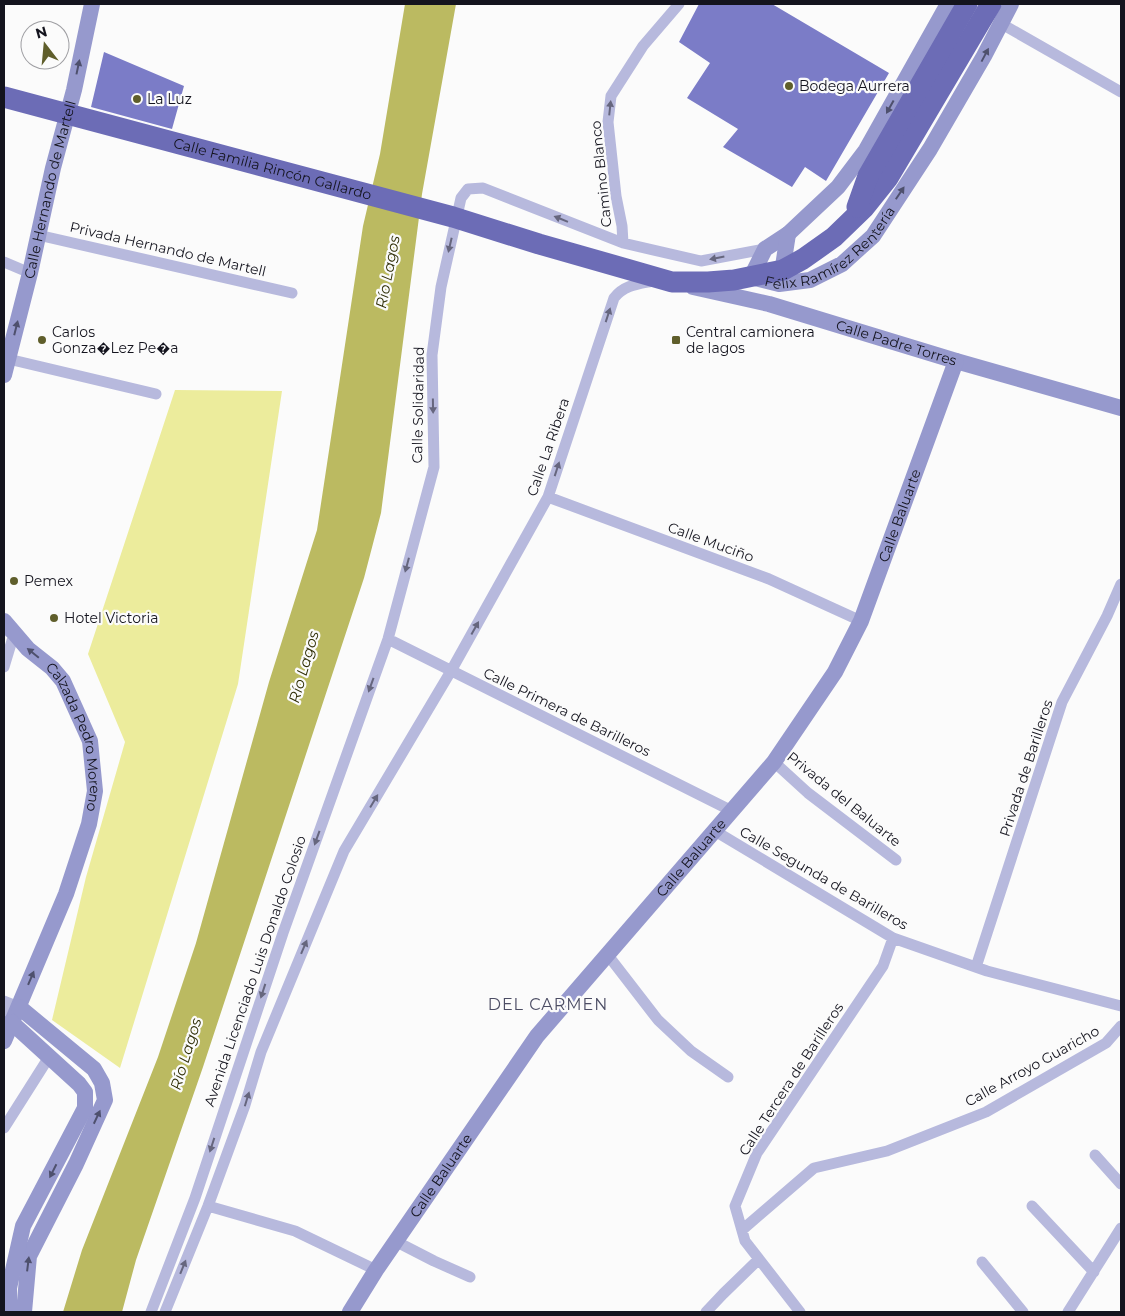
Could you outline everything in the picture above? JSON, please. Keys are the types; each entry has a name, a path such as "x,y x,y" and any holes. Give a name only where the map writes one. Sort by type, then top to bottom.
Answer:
{"highway":[{"path":"853,219 868,176 967,4"},
{"name":"Calle Familia Rincón Gallardo","path":"4,97 453,217 539,244 667,280 708,282 751,277 781,277 834,237 853,219 888,178 991,4"},
{"path":"914,64 915,94"}],"street":[{"name":"Calle Hernando de Martell","path":"5,364 30,273 66,115 74,90 92,4"},
{"name":"Camino Blanco","path":"623,244 608,122 611,96 643,46 679,4"},
{"name":"Félix Ramírez Rentería","path":"751,277 765,249 788,234 838,187 866,150 948,4"},
{"name":"Félix Ramírez Rentería","path":"781,277 810,280 842,264 873,236 930,149 984,56 1011,4"},
{"path":"1000,23 1121,92"},
{"name":"Calle Solidaridad","path":"388,639 434,467 432,355 441,287 461,198 468,190 483,188 623,244"},
{"path":"769,304 781,277 788,234"},
{"name":"Privada Hernando de Martell","path":"38,235 292,293"},
{"path":"623,244 701,261 765,249"},
{"path":"4,262 30,273"},
{"name":"Calle Padre Torres","path":"667,280 769,304 1121,408"},
{"name":"Calle La Ribera","path":"451,671 548,497 614,298 620,290 632,285 667,280"},
{"name":"Calle Baluarte","path":"350,1312 376,1270 537,1036 774,762 835,672 861,621 956,360"},
{"path":"5,364 156,394"},
{"name":"Calle Muciño","path":"548,497 769,579 861,621"},
{"name":"Privada de Barilleros","path":"976,968 1062,702 1107,616 1121,584"},
{"name":"Calzada Pedro Moreno","path":"4,621 9,632 52,668 63,682 90,741 95,791 89,824 66,894 9,1010 4,1041"},
{"path":"4,667 9,632"},
{"name":"Calle Primera de Barilleros","path":"388,639 732,811"},
{"name":"Avenida Licenciado Luis Donaldo Colosio","path":"152,1311 195,1198 283,933 388,639"},
{"path":"152,1311 167,1311 245,1105 261,1052 344,851 451,671"},
{"name":"Privada del Baluarte","path":"774,762 808,793 896,860"},
{"name":"Calle Segunda de Barilleros","path":"715,831 893,938 976,968 1121,1006"},
{"name":"Calle Tercera de Barilleros","path":"743,1235 735,1206 757,1153 884,966 893,938"},
{"path":"607,954 658,1020 691,1051 728,1077"},
{"path":"8,1312 9,1288 23,1226 85,1108 85,1092 79,1084 49,1057 9,1010"},
{"path":"9,1010 94,1069 102,1083 105,1100 76,1164 29,1256 24,1312"},
{"name":"Calle Arroyo Guaricho","path":"743,1235 814,1168 887,1151 986,1112 1106,1044 1121,1026"},
{"path":"4,1128 49,1057"},
{"path":"1095,1155 1121,1184"},
{"path":"208,1206 295,1231 376,1270"},
{"path":"1032,1206 1094,1272"},
{"path":"1068,1312 1121,1228"},
{"path":"743,1235 759,1260 800,1312"},
{"path":"397,1242 470,1277"},
{"path":"706,1312 759,1260"},
{"path":"982,1262 1023,1312"}],"shaded area":[{"path":"175,390 282,391 238,684 120,1068 52,1020 86,877 125,742 88,654"}],"water":[{"name":"Río Lagos","path":"405,4 456,4 422,194 381,513 364,578 203,1067 136,1260 122,1312 63,1312 82,1250 158,1057 196,943 269,682 317,530 363,226 380,154"}],"building":[{"name":"Bodega Aurrera","path":"699,4 772,4 889,73 826,181 805,167 792,187 723,147 738,129 687,98 710,63 679,42"},
{"name":"La Luz","path":"104,52 184,86 172,129 91,107"}],"place":[{"name":"Bodega Aurrera","path":"789,86"},
{"name":"La Luz","path":"137,99"},
{"name":"Carlos Gonza�Lez Pe�a","path":"42,340"},
{"name":"Central camionera de lagos","path":"676,340"},
{"name":"Pemex","path":"14,581"},
{"name":"Hotel Victoria","path":"54,618"}],"district":[{"name":"DEL CARMEN","path":"548,1004"}]}
